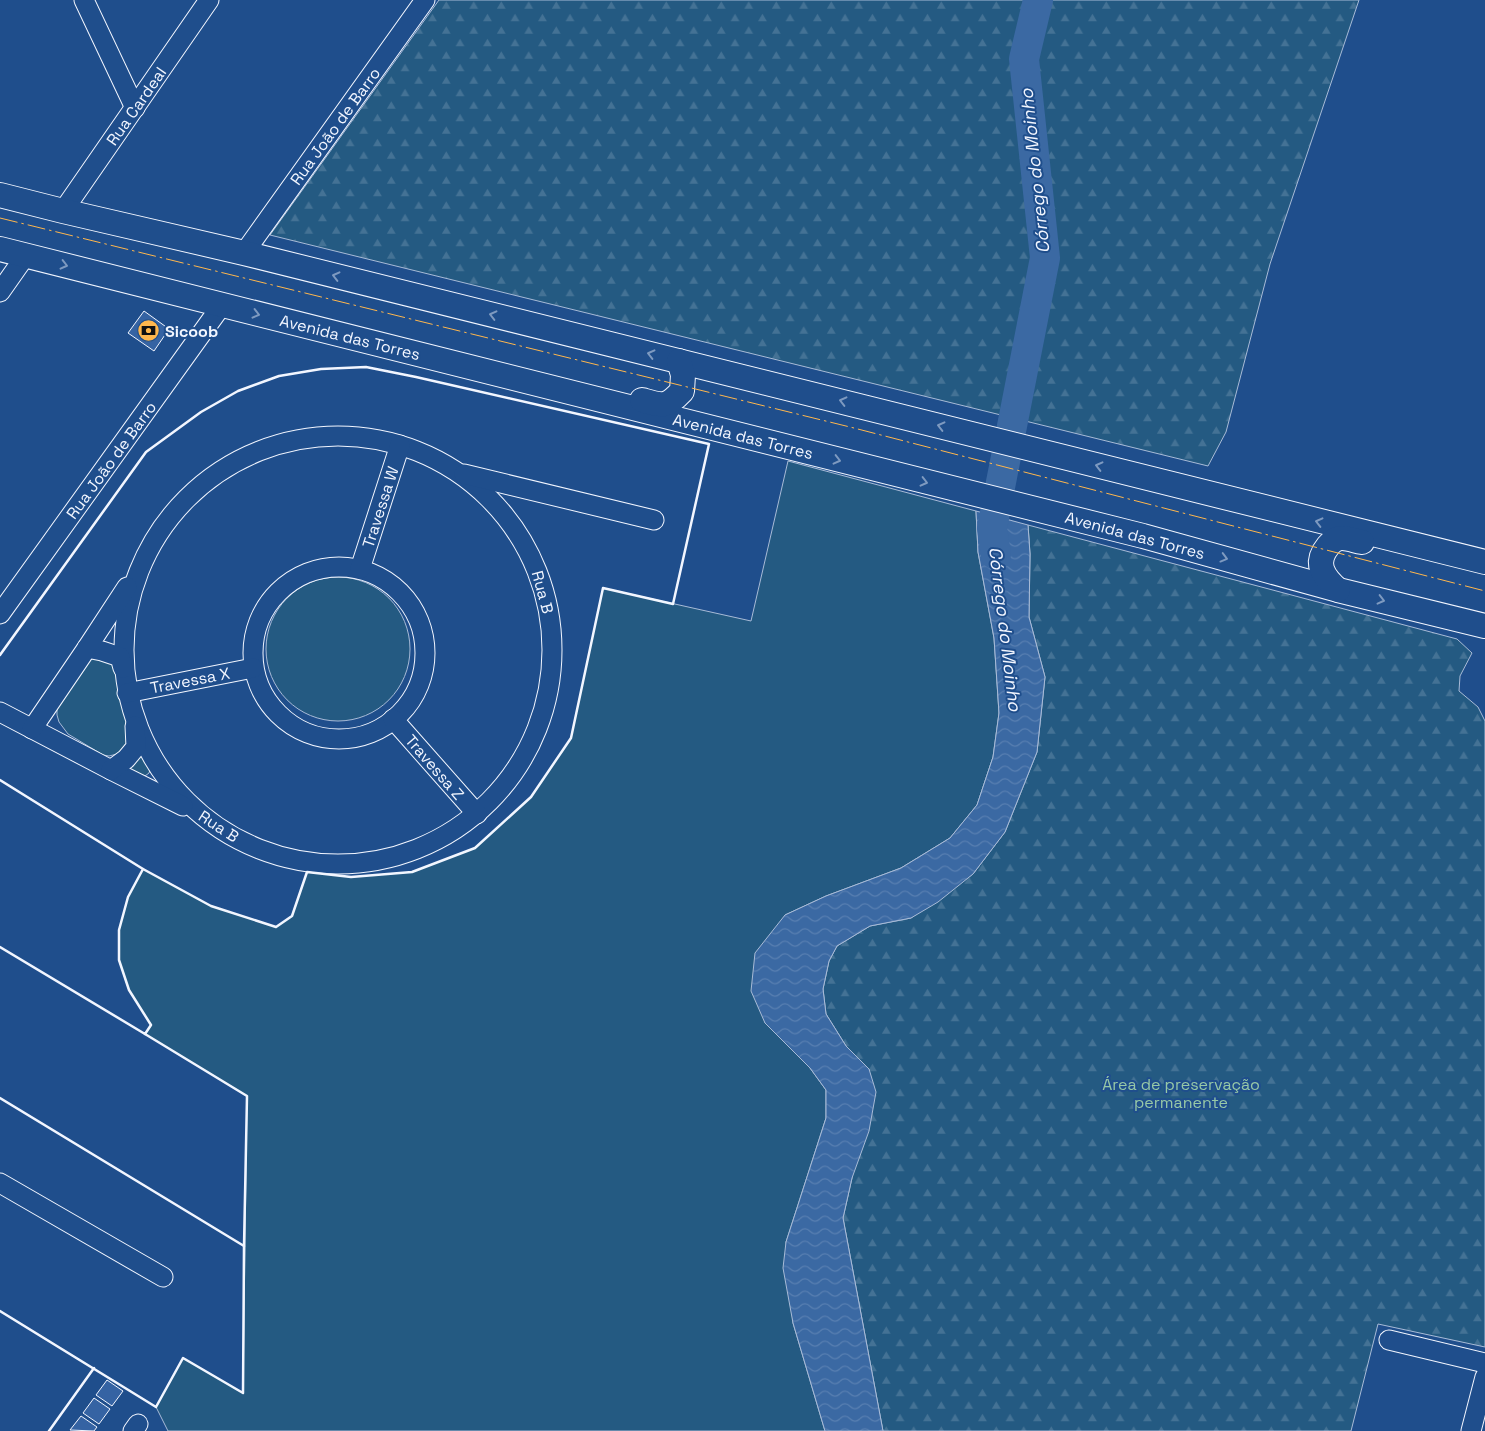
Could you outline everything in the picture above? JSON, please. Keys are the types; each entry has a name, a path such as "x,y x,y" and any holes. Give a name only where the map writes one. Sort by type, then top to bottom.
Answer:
{"main road":[{"path":"0,194 63,212 244,253 1485,562"},
{"name":"Avenida das Torres","path":"0,249 1143,536 1338,590 1485,626"},
{"path":"457,363 507,365 661,406 673,401 682,391 683,375 679,361"},
{"path":"1338,590 1323,573 1321,564 1322,553 1332,541 1340,538 1485,571"}],"street":[{"path":"84,0 136,108"},
{"name":"Rua Cardeal","path":"63,212 209,0"},
{"name":"Rua João de Barro","path":"244,253 425,0"},
{"path":"0,292 26,255"},
{"name":"Rua João de Barro","path":"0,614 222,306"},
{"name":"Rua B","path":"322,437 361,437 400,445 430,457 459,473 490,498 515,528 535,562 548,600 553,639 552,678 543,717 527,753 505,786 477,814 449,834 419,849 386,859 353,864 319,864 285,858 253,848 223,832 196,812 170,786 150,756 135,723 127,693 123,668 122,642 125,618 139,569 157,534 182,503 212,477 245,457 282,444 322,437"},
{"name":"Travessa W","path":"360,570 400,445"},
{"name":"Rua B","path":"459,473 654,520"},
{"path":"331,567 360,570 384,579 404,596 418,618 425,643 424,668 415,693 393,719 378,730 352,738 326,738 300,730 278,715 267,701 253,668 253,640 262,613 279,590 303,574 331,567"},
{"path":"32,729 88,648 139,569"},
{"path":"88,648 120,657 123,668"},
{"name":"Travessa X","path":"127,693 253,668"},
{"path":"0,712 110,770 196,812"},
{"name":"Travessa Z","path":"393,719 477,814"},
{"path":"110,770 126,759 136,747 135,723"},
{"path":"0,1183 162,1277"},
{"path":"1389,1340 1485,1363"},
{"path":"1471,1431 1485,1377"}],"green space":[{"path":"439,0 1359,0 1270,264 1226,432 1208,466 270,235"},
{"path":"788,461 976,511 978,552 994,638 999,713 993,757 977,805 950,838 901,868 826,896 785,915 765,1023 810,1068 826,1090 826,1118 786,1242 793,1323 825,1431 168,1431 156,1407 183,1358 243,1393 247,1096 145,1034 151,1025 129,990 119,960 119,930 128,897 143,869 211,906 276,927 292,916 307,872 351,877 412,872 475,848 531,797 571,738 603,588 751,621"},
{"name":"Área de preservação permanente","path":"1028,525 1457,639 1472,653 1460,676 1459,691 1478,707 1485,721 1485,1347 1378,1324 1351,1431 883,1431 843,1218 852,1178 869,1069 846,1046 826,1014 823,989 829,961 837,946 870,926 911,918 973,874 1005,832 1037,752 1045,677 1029,617 1030,554"},
{"path":"338,577 366,582 389,598 405,621 410,649 405,677 389,700 366,716 338,721 310,716 287,700 271,677 266,649 271,621 287,598 310,582"},
{"path":"94,658 106,661 116,668 131,730 131,737 121,753 109,756 103,755 68,734 59,722 57,715 57,708 88,661"},
{"path":"141,753 151,767 149,773 145,776 129,769"}],"water":[{"path":"976,511 1028,525 1030,554 1029,617 1045,677 1037,752 1005,832 973,874 938,902 911,918 870,926 837,946 829,961 823,989 826,1014 846,1046 869,1069 876,1092 869,1131 852,1178 843,1218 883,1431 825,1431 793,1323 783,1268 786,1242 826,1118 826,1090 810,1068 765,1023 751,991 755,953 785,915 826,896 901,868 950,838 977,805 993,757 999,713 994,638 978,552"}],"building":[{"name":"Sicoob","path":"144,311 169,329 154,351 128,333"},
{"path":"107,1380 123,1391 112,1406 96,1395"},
{"path":"94,1398 110,1409 99,1424 83,1413"},
{"path":"81,1416 97,1427 94,1431 70,1430"}],"waterway":[{"name":"Córrego do Moinho","path":"996,555 992,528 1045,258 1024,59 1038,0"}],"wall":[{"path":"0,655 146,452 201,412 238,391 279,376 321,369 366,367 709,444 673,604 603,588 571,738 531,797 475,848 412,872 351,877 307,872 292,916 276,927 211,906 143,869 0,780"},
{"path":"0,947 145,1034 151,1025 129,990 119,960 119,930 128,897 143,869"},
{"path":"0,1098 244,1246 247,1096 145,1034"},
{"path":"0,1311 156,1407 183,1358 243,1393 244,1246"},
{"path":"49,1431 94,1368"}],"power":[{"path":"0,218 850,427 1485,591"}],"place":[{"name":"Sicoob","path":"149,331"}]}
